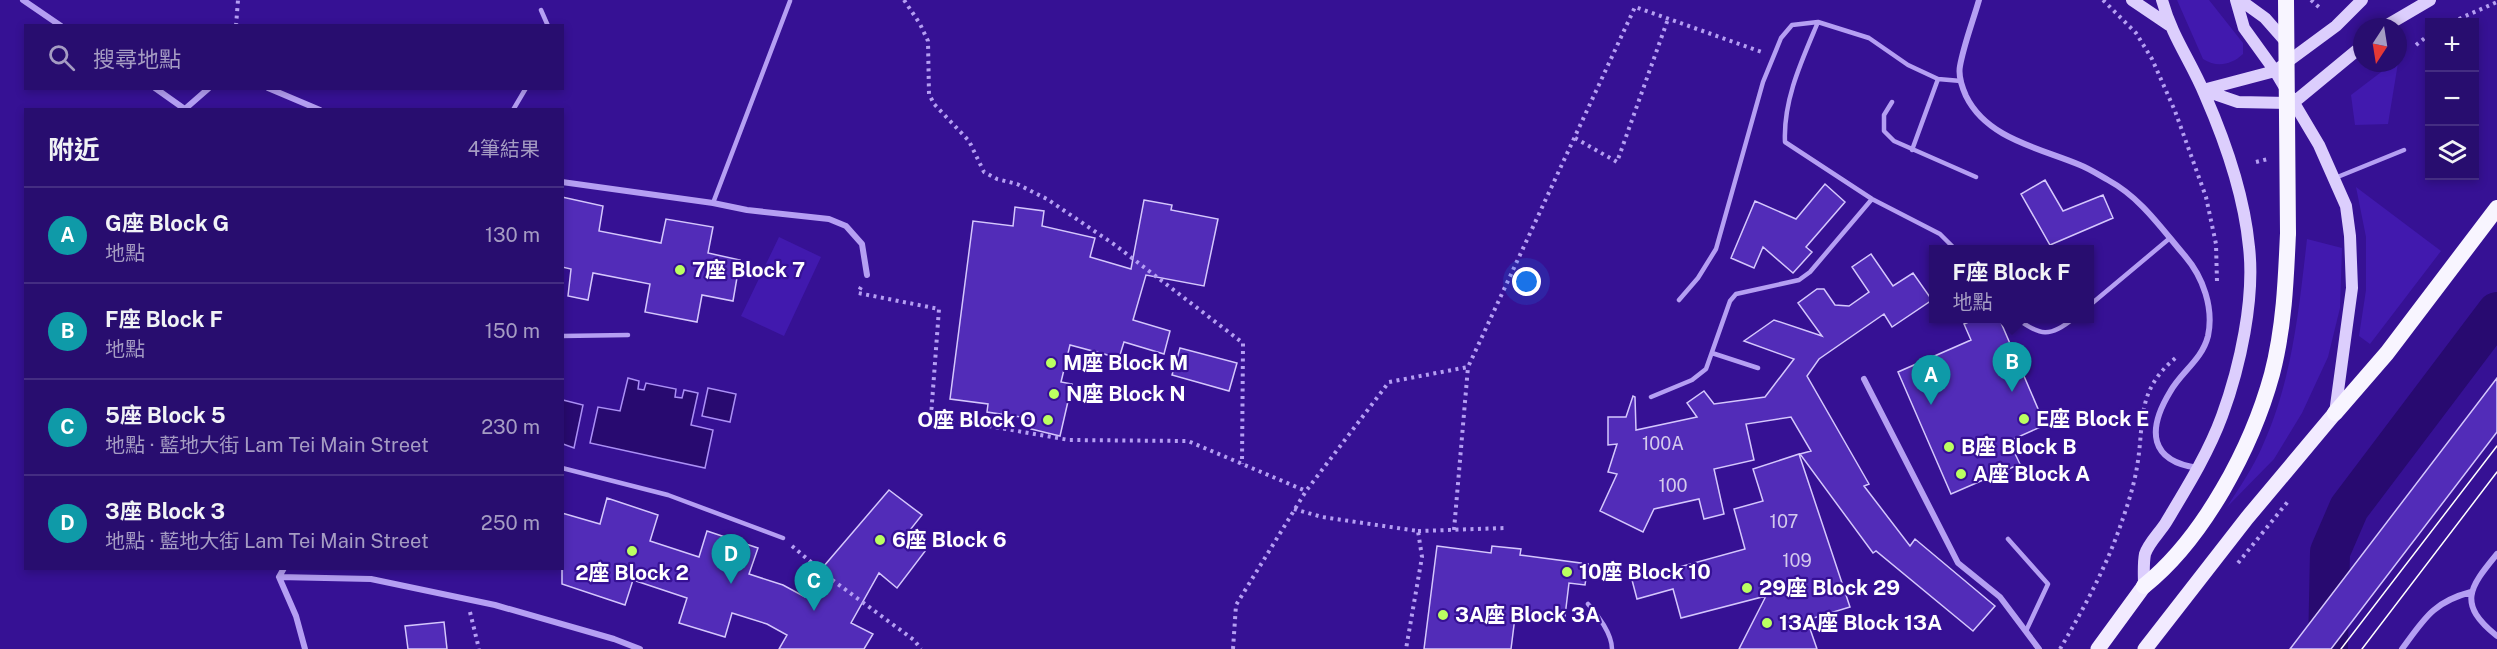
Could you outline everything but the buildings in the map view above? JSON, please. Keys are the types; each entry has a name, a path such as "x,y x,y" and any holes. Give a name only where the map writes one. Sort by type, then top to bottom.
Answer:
{"highway":[{"path":"2144,586 2170,563 2199,525 2230,475 2249,435 2272,373 2284,304 2288,233 2286,0"},
{"path":"2335,413 2387,352 2493,213"}],"main road":[{"path":"2132,0 2169,25"},
{"path":"2098,649 2144,586 2145,553 2199,468 2217,428 2231,391 2240,351 2250,279 2250,248 2232,165 2203,90 2169,25 2162,0"},
{"path":"2238,0 2265,18 2298,55"},
{"path":"2145,649 2247,518 2335,413 2352,268 2346,206 2335,178 2275,71 2244,28 2238,0"},
{"path":"2203,90 2275,71 2336,26 2362,0"},
{"path":"2400,18 2430,0"},
{"path":"2203,90 2238,102 2293,103 2353,53"}],"street":[{"path":"23,0 58,24"},
{"path":"1979,0 1960,67 1961,81 1972,108 1993,127 2019,142 2081,165 2110,181 2140,202 2188,259 2205,293 2210,316 2205,345 2170,392 2157,428 2160,451 2167,458 2175,464 2199,468"},
{"path":"157,90 184,108"},
{"path":"186,108 206,90"},
{"path":"273,90 315,108"},
{"path":"564,182 712,202 747,210 829,219 846,226 862,244 867,275"},
{"path":"1864,379 1958,563 2000,597 2039,649"},
{"path":"2497,554 2476,579 2471,592 2476,616 2497,636"},
{"path":"279,577 283,570"},
{"path":"279,577 296,616 304,649"},
{"path":"279,577 371,579 495,605 614,639 640,649"},
{"path":"2402,649 2428,613 2453,596 2471,592"}],"lane":[{"path":"712,202 790,1"},
{"path":"540,10 547,24"},
{"path":"1679,300 1698,278 1716,249 1763,81 1781,38 1792,26 1818,22 1869,38 1908,65 1938,79 1961,81"},
{"path":"1818,22 1800,65 1787,106 1785,142 1872,199 1940,234 1951,245"},
{"path":"1912,150 1938,79"},
{"path":"514,108 524,90"},
{"path":"1892,102 1884,115 1884,131 1894,141 1976,177"},
{"path":"2335,178 2404,150"},
{"path":"1651,398 1692,380 1706,369 1730,301 1736,294 1799,280 1809,272 1872,199"},
{"path":"2094,302 2170,238"},
{"path":"2022,323 2034,332 2050,333 2066,323"},
{"path":"564,336 628,335"},
{"path":"1712,353 1758,368"},
{"path":"564,469 668,495 783,538"},
{"path":"2008,539 2048,584 2026,631"},
{"path":"1588,604 1596,612 1612,642 1612,649"}],"path":[{"path":"236,24 238,0"},
{"path":"904,0 928,41 929,94 934,104 969,141 984,172 997,179 1017,184 1047,200 1115,245 1243,343 1242,464"},
{"path":"2103,0 2136,33 2152,59 2175,111 2206,197 2218,266 2217,289 2205,293"},
{"path":"2312,2 2322,10 2320,0"},
{"path":"2461,18 2497,2"},
{"path":"1454,530 1468,367 1635,7 1773,56"},
{"path":"1575,138 1617,162 1668,19"},
{"path":"2416,45 2425,38"},
{"path":"867,275 858,293 939,309 931,416 1069,440 1188,441 1306,491"},
{"path":"2060,649 2090,596 2123,518 2137,467 2139,428 2146,397 2159,375 2181,354"},
{"path":"1233,649 1236,605 1283,532 1306,491 1389,382 1468,367"},
{"path":"2235,567 2293,495"},
{"path":"1294,509 1322,517 1418,531 1506,528"},
{"path":"1406,649 1422,557 1418,531"},
{"path":"783,538 831,579 914,640 921,649"},
{"path":"472,622 479,649"}],"shaded area":[{"path":"2177,0 2209,0 2243,43 2243,54 2234,61 2224,64 2213,64 2203,59"},
{"path":"2381,72 2397,72 2388,124 2355,125 2351,95"},
{"path":"2356,187 2441,251 2370,344 2359,336 2366,290 2366,237"},
{"path":"779,237 821,257 784,336 741,316"},
{"path":"2307,239 2342,248 2340,308 2328,357 2302,413 2274,459 2227,507 2258,455 2281,397 2293,345"},
{"path":"628,378 639,381 638,389 644,390 646,383 676,389 675,397 682,398 684,390 698,393 691,425 713,430 705,468 590,443 598,407 620,411"},
{"path":"708,388 736,394 730,422 702,416"},
{"path":"564,400 583,405 574,448 564,444"}],"waterway":[{"path":"2328,649 2330,552 2349,508 2497,312"}],"tram line":[{"path":"2341,649 2497,446"},
{"path":"2362,649 2497,472"}],"place":[{"name":"7座 Block 7","path":"680,270"},
{"name":"M座 Block M","path":"1051,363"},
{"name":"F座 Block F","path":"2012,392"},
{"name":"N座 Block N","path":"1054,394"},
{"name":"G座 Block G","path":"1931,405"},
{"name":"E座 Block E","path":"2024,419"},
{"name":"O座 Block O","path":"1048,420"},
{"name":"B座 Block B","path":"1949,447"},
{"name":"A座 Block A","path":"1961,474"},
{"name":"6座 Block 6","path":"880,540"},
{"name":"2座 Block 2","path":"632,551"},
{"name":"10座 Block 10","path":"1567,572"},
{"name":"3座 Block 3","path":"731,584"},
{"name":"29座 Block 29","path":"1747,588"},
{"name":"5座 Block 5","path":"814,611"},
{"name":"3A座 Block 3A","path":"1443,615"},
{"name":"13A座 Block 13A","path":"1767,623"}]}
